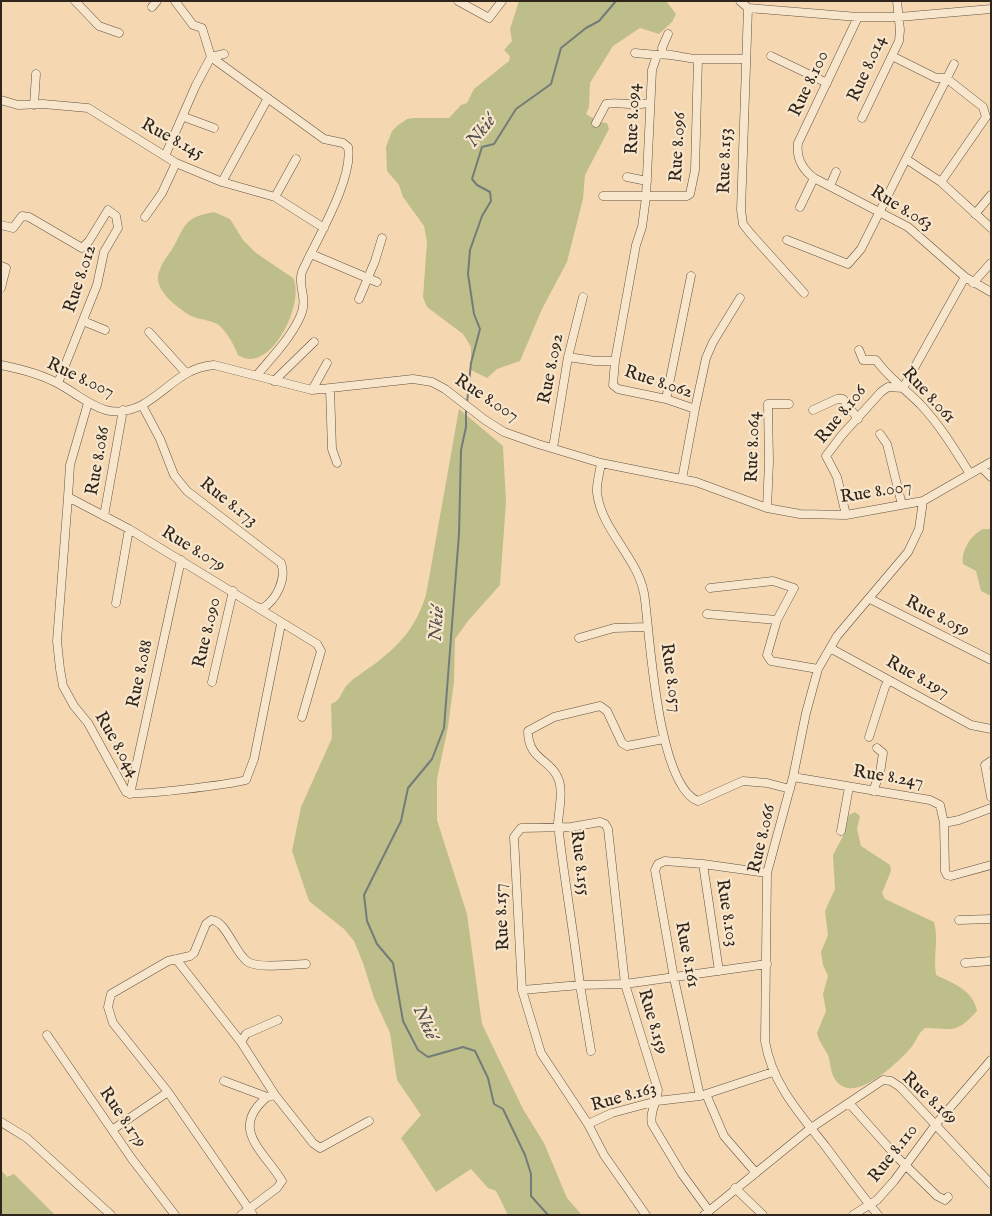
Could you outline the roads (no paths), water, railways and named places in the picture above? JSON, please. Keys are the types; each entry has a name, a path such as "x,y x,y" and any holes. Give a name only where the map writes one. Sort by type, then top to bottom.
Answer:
{"street":[{"path":"75,1 99,26 119,33"},
{"path":"175,1 194,25 202,28 211,57 324,139 343,143 348,147 343,181 324,228 301,275 305,297 300,317 289,336 257,375"},
{"path":"458,1 489,18 502,1"},
{"path":"740,1 748,8 858,17 899,17 991,9"},
{"name":"Rue 8.014","path":"862,118 900,36 897,1"},
{"name":"Rue 8.153","path":"748,8 740,189 743,224 804,293"},
{"name":"Rue 8.100","path":"802,166 797,153 798,143 858,17"},
{"name":"Rue 8.094","path":"615,361 636,245 642,227 646,197 650,77 668,34"},
{"path":"635,53 660,54 698,60 745,59"},
{"path":"165,156 184,117 196,85 211,57 224,54"},
{"path":"771,56 827,83"},
{"path":"892,56 936,78 946,78 983,106 986,117 941,182"},
{"name":"Rue 8.096","path":"603,196 687,196 692,190 695,170 698,60"},
{"path":"787,240 848,264 861,249 881,212 954,64"},
{"path":"34,106 36,74"},
{"path":"222,182 268,98"},
{"name":"Rue 8.145","path":"1,100 34,106 43,104 88,108 176,162 222,182 275,197 324,228"},
{"path":"596,124 606,104 613,102 635,105 649,103"},
{"path":"184,117 214,128"},
{"path":"275,197 296,159"},
{"path":"906,159 941,182 991,228"},
{"path":"145,217 162,193 176,162"},
{"name":"Rue 8.063","path":"802,166 814,178 881,212 923,238 973,283 991,292"},
{"path":"830,186 836,172"},
{"path":"627,177 647,181"},
{"path":"800,208 814,178"},
{"path":"975,214 991,195"},
{"name":"Rue 8.012","path":"1,225 13,228 22,216 29,217 82,248 89,241 108,210 116,216 118,228 104,252 97,285 58,384"},
{"path":"359,299 382,238"},
{"path":"311,254 377,282"},
{"path":"973,283 991,263"},
{"path":"1,266 6,268 1,288"},
{"path":"666,399 691,276"},
{"path":"903,388 966,277"},
{"name":"Rue 8.092","path":"553,448 568,357 583,297"},
{"path":"694,409 706,358 713,342 740,298"},
{"path":"83,321 105,330"},
{"path":"149,332 186,373"},
{"path":"274,381 314,342"},
{"name":"Rue 8.061","path":"859,350 862,360 876,360 937,424 970,474"},
{"name":"Rue 8.062","path":"568,357 594,361 615,361 613,384 618,389 666,399 694,409 682,479"},
{"path":"312,390 327,363"},
{"name":"Rue 8.007","path":"1,364 58,384 103,410 124,410 142,405 186,373 199,367 214,365 312,390 413,379 432,382 504,432 601,463 696,482 767,508 800,514 846,515 923,501 991,462"},
{"name":"Rue 8.106","path":"846,515 837,477 826,456 842,435 881,392 888,387 903,388"},
{"path":"330,389 332,449 337,463"},
{"path":"813,410 837,399 843,399 858,419"},
{"path":"68,497 70,465 88,403"},
{"name":"Rue 8.064","path":"767,508 770,462 768,404 789,404"},
{"name":"Rue 8.173","path":"142,405 160,439 174,475 187,491 281,563 284,569 276,596 263,608 257,608"},
{"name":"Rue 8.086","path":"104,516 124,410"},
{"path":"880,434 887,444 902,505"},
{"name":"Rue 8.057","path":"601,463 597,492 601,509 638,573 645,598 647,626 664,739 680,781 693,800 698,802 743,781 766,783 790,789"},
{"path":"982,468 991,477"},
{"name":"Rue 8.079","path":"68,497 129,529 181,560 321,648 302,717"},
{"name":"Rue 8.044","path":"68,497 57,641 63,686 74,706 88,723 126,792 130,794 236,783 246,780 254,759 281,624"},
{"name":"Rue 8.066","path":"878,1215 789,1100 773,1072 765,1041 768,964 767,873 794,777 806,714 818,669 837,636 897,567 915,541 923,501"},
{"path":"116,603 129,529"},
{"name":"Rue 8.088","path":"130,794 181,560"},
{"path":"710,588 773,581 791,586 794,591 778,620 767,655 771,661 818,669"},
{"name":"Rue 8.090","path":"212,682 232,591"},
{"name":"Rue 8.059","path":"870,599 991,660"},
{"path":"707,614 778,620"},
{"path":"579,638 614,628 647,626"},
{"name":"Rue 8.197","path":"830,648 971,725 991,729"},
{"path":"869,737 889,680"},
{"name":"Rue 8.155","path":"590,1051 575,939 564,882 559,833 561,828 558,823 560,784 557,774 538,759 528,736 528,731 554,717 600,706 607,711 622,743 627,746 664,739"},
{"path":"873,791 880,772 883,753 877,748"},
{"path":"991,761 985,765 991,797"},
{"name":"Rue 8.247","path":"794,777 936,802 940,805 944,823"},
{"path":"841,831 848,787"},
{"path":"991,808 959,820 944,823 945,871 947,875 951,876 991,865"},
{"name":"Rue 8.159","path":"561,828 600,822 605,824 608,830 625,984 658,1090 657,1101 650,1115 652,1124 706,1213"},
{"name":"Rue 8.157","path":"522,990 514,838 521,828 561,828"},
{"name":"Rue 8.161","path":"703,864 665,861 658,864 655,870 674,978 703,1095 724,1136 756,1173"},
{"name":"Rue 8.103","path":"720,971 703,864 767,873"},
{"path":"959,920 991,919"},
{"path":"251,1212 168,1092 118,1029 108,1007 111,994 168,961 194,953 206,924 211,920 215,920 246,961 260,966 306,964"},
{"path":"176,959 241,1042 271,1096 313,1143 320,1148 369,1121"},
{"path":"965,963 991,962"},
{"path":"588,1124 541,1053 522,990 580,984 625,984 768,964"},
{"path":"241,1042 246,1034 278,1020"},
{"name":"Rue 8.179","path":"47,1036 112,1130 175,1215"},
{"name":"Rue 8.110","path":"853,1215 877,1200 936,1124 991,1060"},
{"name":"Rue 8.163","path":"646,1215 604,1155 588,1124 612,1113 657,1101 703,1095 773,1072"},
{"name":"Rue 8.169","path":"811,1128 883,1080 890,1081 900,1087 991,1184"},
{"path":"224,1081 271,1096"},
{"path":"112,1130 168,1092"},
{"path":"240,1215 251,1212 282,1181 251,1136 248,1126 255,1106 271,1096"},
{"path":"849,1103 868,1127 937,1196 945,1200 948,1197"},
{"path":"1,1122 26,1138 111,1215"},
{"path":"706,1213 811,1128"},
{"path":"735,1188 762,1215"}],"waterway":[{"name":"Nkié","path":"467,403 471,363 480,329 474,314 468,274 470,250 482,216 491,201 490,192 477,185 472,179 482,147 494,144 516,109 551,84 561,48 586,28 599,21 616,1"},
{"name":"Nkié","path":"466,408 466,427 461,450 459,534 444,728 432,759 408,788 401,821 364,895 367,921 377,944 393,963 403,1021 418,1050 428,1057 463,1047 475,1051 488,1078 494,1104 503,1109 525,1155 531,1174 531,1196 548,1215"}]}
